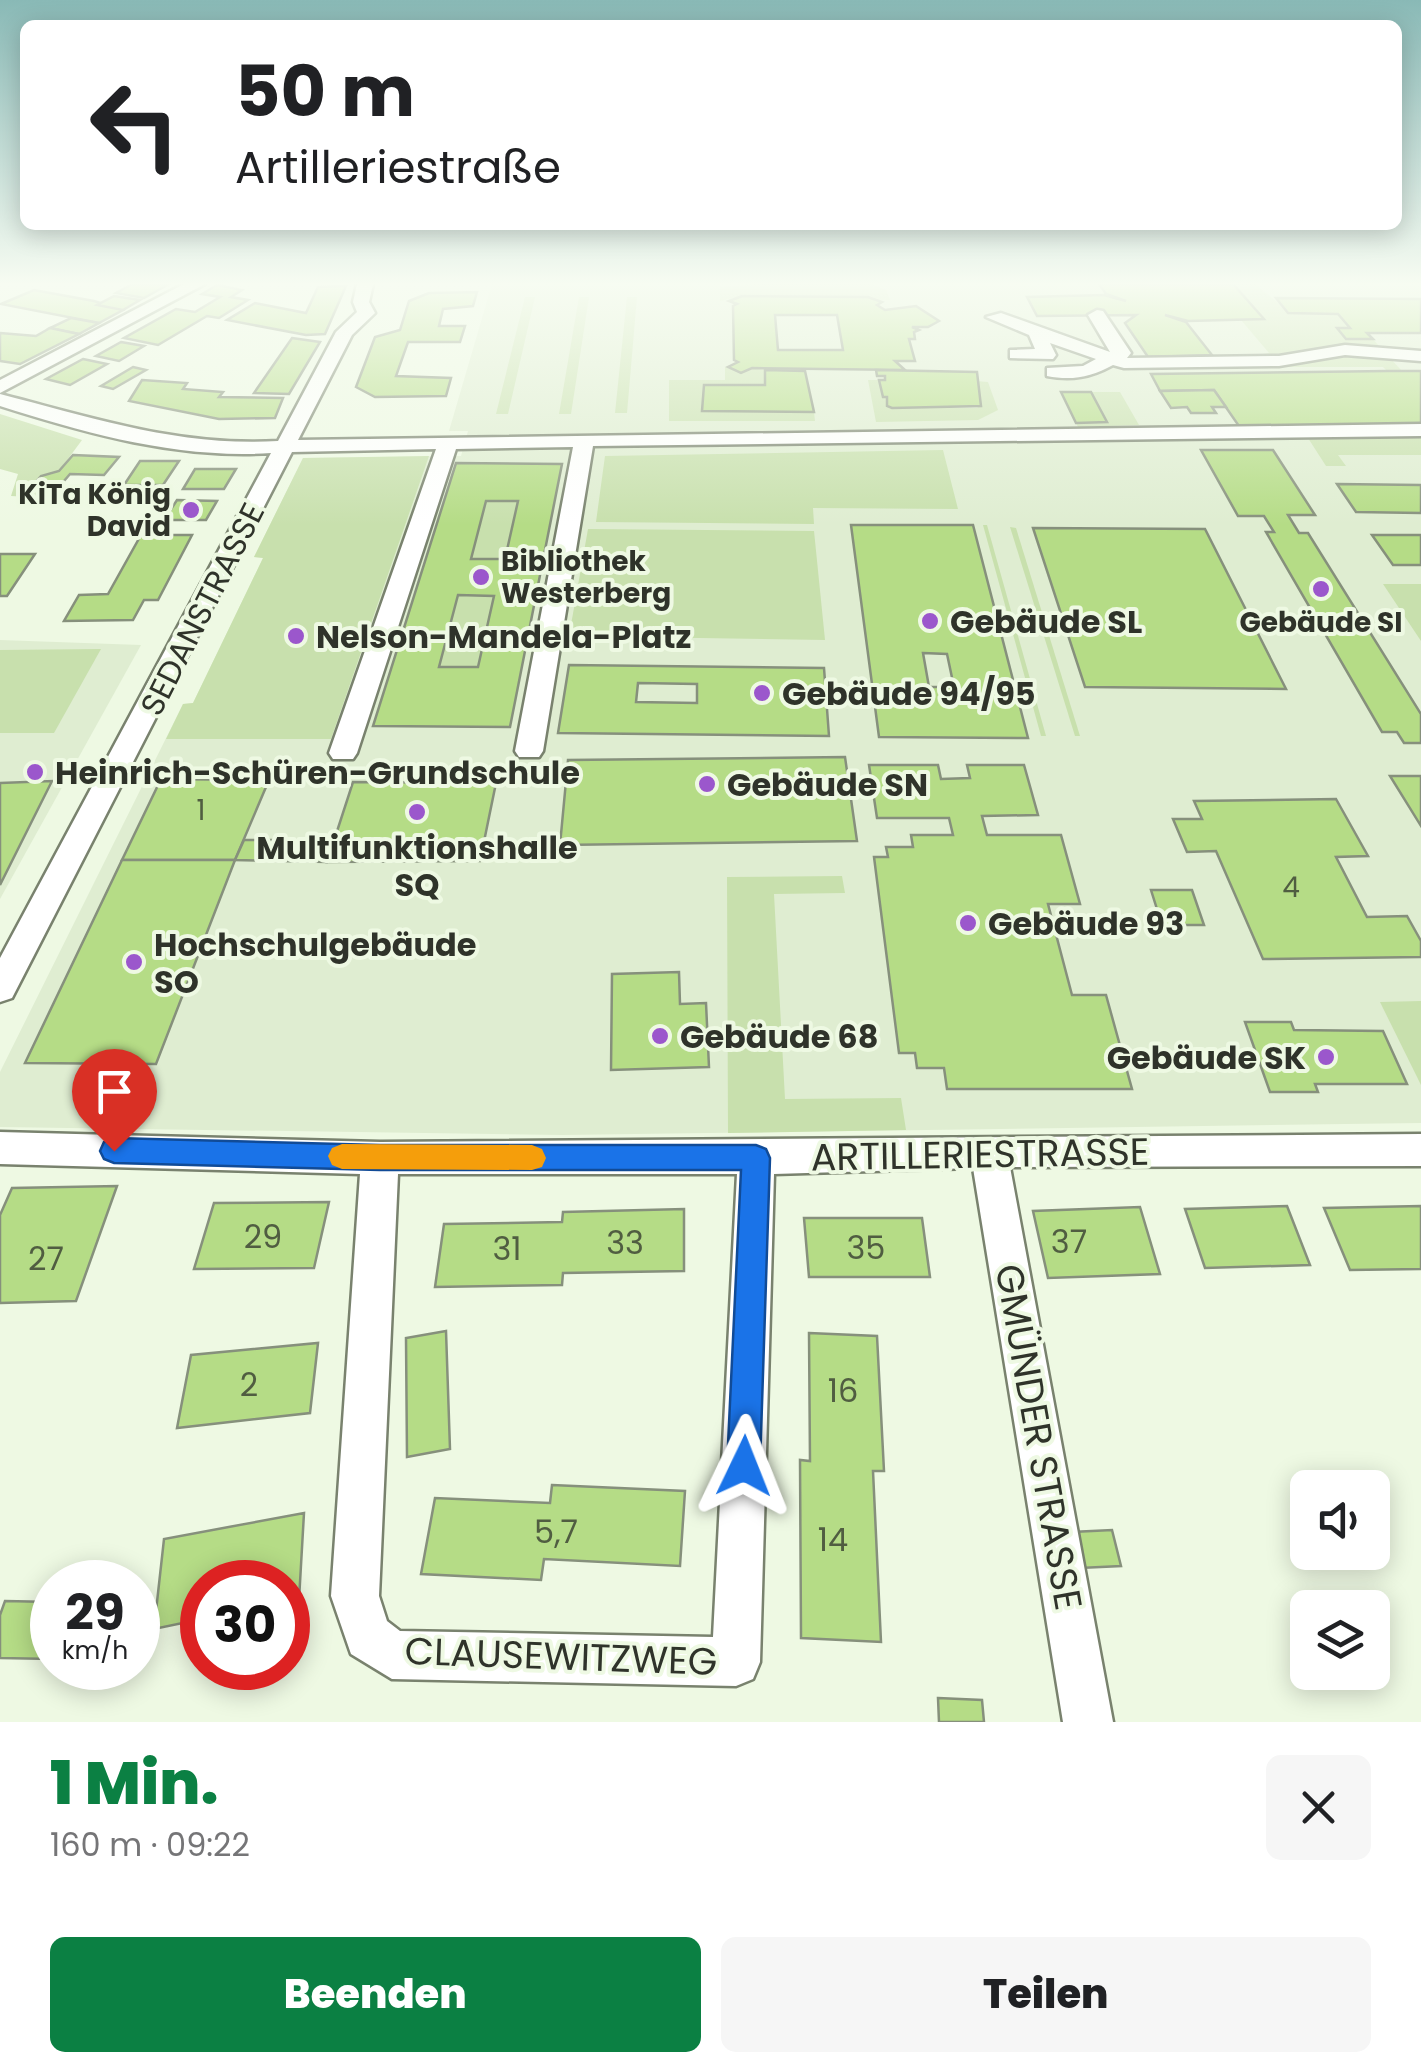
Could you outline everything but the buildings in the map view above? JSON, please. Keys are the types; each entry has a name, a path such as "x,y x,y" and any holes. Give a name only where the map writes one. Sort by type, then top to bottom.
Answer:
{"street":[{"path":"1,391 50,364"},
{"name":"SEDANSTRASSE","path":"0,990 329,364"},
{"path":"1061,364 1094,369 1102,364"},
{"path":"1,391 151,440 242,451 287,446 994,433 1421,430"},
{"path":"528,752 584,442"},
{"path":"343,753 448,444"},
{"name":"ARTILLERIESTRASSE","path":"0,1148 380,1158 1421,1150"},
{"name":"GMÜNDER STRASSE","path":"989,1151 1088,1722"},
{"name":"CLAUSEWITZWEG","path":"380,1158 355,1596 368,1637 392,1655 736,1662 756,1158"}],"shaded area":[{"path":"468,364 1421,364 1421,1123 562,1135 0,1127 0,1072 183,704 193,703 263,558 254,557 303,458 461,456 468,431 449,431"},
{"name":"Heinrich-Schüren-Grundschule","path":"0,640 141,645 0,899"}],"green space":[{"path":"508,364 519,364 508,414 496,414"},
{"path":"567,364 579,364 571,414 559,414"},
{"path":"620,364 631,364 627,413 615,413"},
{"path":"1396,364 1402,371 1387,371 1383,367 1255,367"},
{"path":"725,367 741,373 752,368 765,370 765,385 704,385 703,411 814,412 815,421 669,421 669,380 725,380"},
{"path":"868,380 879,380 883,397 887,397 887,405 892,408 977,408 981,405 977,398 981,397 976,381 988,382 998,410 978,420 876,422"},
{"path":"1091,392 1120,392 1139,425 1078,427 1076,423 1106,422"},
{"path":"0,414 82,440 59,471 41,476 32,486 58,488 50,498 11,496 18,474 0,469"},
{"path":"1421,437 1421,455 1338,455 1346,466 1326,466 1308,438"},
{"path":"943,450 958,509 813,508 814,524 596,522 605,456"},
{"name":"Nelson-Mandela-Platz","path":"429,456 331,739 166,739 183,704 193,703 263,558 254,557 303,458"},
{"path":"486,501 518,501 505,559 471,559"},
{"path":"983,525 987,525 1046,736 1041,736"},
{"path":"1010,527 1016,528 1080,736 1075,736"},
{"path":"588,529 814,531 825,640 569,636"},
{"path":"1383,584 1421,584 1421,641"},
{"path":"458,595 494,596 478,667 439,667"},
{"path":"101,649 54,733 0,733 0,650"},
{"path":"842,876 845,893 774,894 785,1099 901,1098 906,1130 728,1133 727,877"},
{"path":"1421,1001 1421,1085 1380,1002"}],"slow traffic":[{"path":"342,1156 532,1158"}],"place":[{"name":"KiTa König David","path":"191,510"},
{"name":"Bibliothek Westerberg","path":"481,577"},
{"name":"Gebäude SI","path":"1321,589"},
{"name":"Gebäude SL","path":"930,621"},
{"name":"Nelson-Mandela-Platz","path":"296,636"},
{"name":"Gebäude 94/95","path":"762,693"},
{"name":"Heinrich-Schüren-Grundschule","path":"35,772"},
{"name":"Gebäude SN","path":"707,784"},
{"name":"Multifunktionshalle SQ","path":"417,812"},
{"name":"Gebäude 93","path":"968,923"},
{"name":"Hochschulgebäude SO","path":"134,962"},
{"name":"Gebäude 68","path":"660,1036"},
{"name":"Gebäude SK","path":"1326,1057"}],"route":[{"path":"114,1151 380,1158 756,1158 744,1466"}]}
